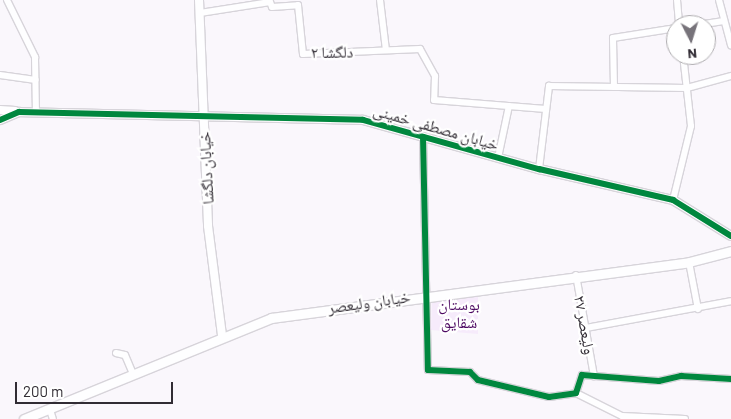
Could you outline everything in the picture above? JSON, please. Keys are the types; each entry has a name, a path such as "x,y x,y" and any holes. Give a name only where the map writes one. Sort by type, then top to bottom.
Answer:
{"main road":[{"name":"خیابان ولیعصر","path":"24,419 52,415 132,374 222,335 280,316 427,294 689,262 731,251"}],"street":[{"path":"7,0 35,57 36,113"},
{"name":"خیابان دلگشا","path":"199,0 208,226 222,335"},
{"path":"380,0 386,50"},
{"path":"677,0 679,15"},
{"path":"719,0 731,45"},
{"name":"دلگشا ۲","path":"200,13 270,2 272,7 298,5 304,54 420,49 435,76 434,100 509,106"},
{"path":"716,22 724,21"},
{"path":"614,87 614,38 666,30"},
{"path":"673,200 692,126 684,65"},
{"path":"0,75 36,80"},
{"path":"539,170 548,86 687,88 731,76"},
{"path":"498,158 509,106 546,109"},
{"path":"0,110 19,112"},
{"name":"خیابان مصطفی خمینی","path":"0,120 19,112 204,120 363,120 539,170 673,200 731,236"},
{"path":"424,137 428,370 470,372 478,380 549,397 576,393 622,416 685,419"},
{"path":"689,262 698,309"},
{"name":"ولیعصر ۲۷","path":"576,275 594,376"},
{"path":"586,328 698,309 731,301"},
{"path":"116,353 125,355 132,374"},
{"path":"576,393 582,375 659,381 681,376 731,379"}],"green space":[{"name":"بوستان شقایق","path":"478,291 478,334 431,330 432,297"}],"cycle path":[{"path":"0,120 19,112 363,120 539,169 673,200 731,236"},
{"path":"423,137 428,370 470,372 478,380 549,397 576,393 582,375 659,381 681,376 731,379"}]}
